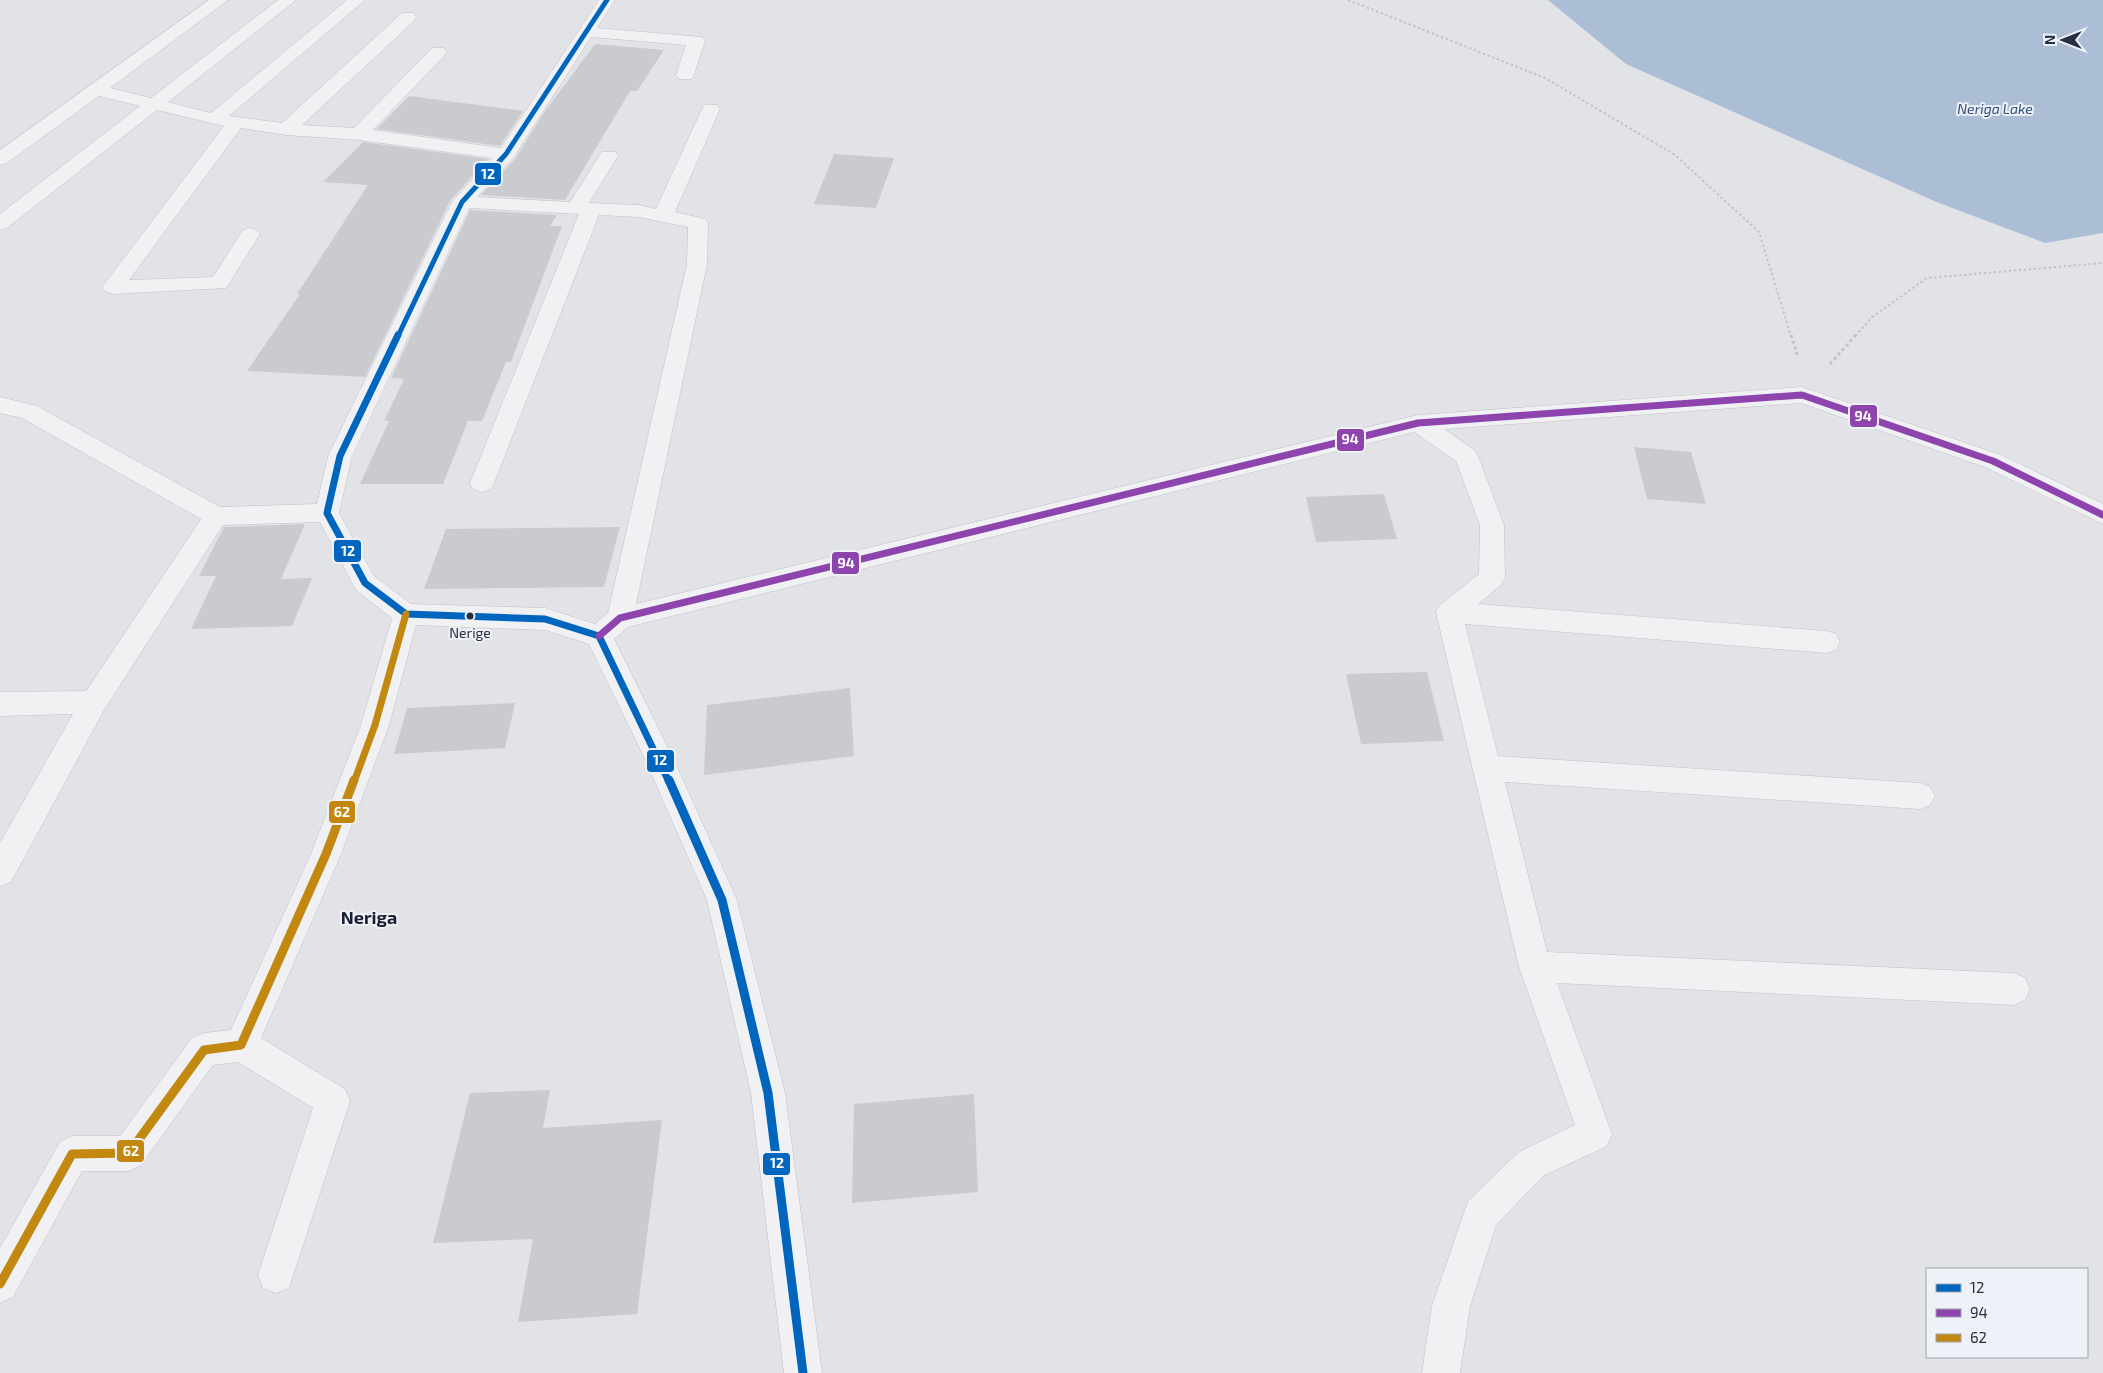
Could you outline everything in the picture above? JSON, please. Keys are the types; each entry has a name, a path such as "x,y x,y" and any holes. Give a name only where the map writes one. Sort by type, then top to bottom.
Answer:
{"street":[{"path":"0,159 220,0"},
{"path":"0,224 288,0"},
{"path":"214,119 357,0"},
{"path":"607,0 506,154 462,202 340,456 327,514 365,583 406,614 545,619 599,636 658,758 722,900 768,1093 802,1373"},
{"path":"286,129 408,17"},
{"path":"586,32 696,41 685,75"},
{"path":"359,134 438,52"},
{"path":"97,90 156,103 214,119 286,129 359,134 506,154"},
{"path":"663,216 711,109"},
{"path":"236,122 113,287 219,283 250,234"},
{"path":"482,483 584,208 609,156"},
{"path":"462,202 639,211 698,223 696,264 620,618"},
{"path":"599,636 620,618 1418,423 1802,395 1993,461 2103,515"},
{"path":"0,405 30,412 216,516 327,514"},
{"path":"1418,423 1466,456 1492,525 1492,578 1449,612"},
{"path":"0,872 94,702 216,516"},
{"path":"1449,612 1827,642"},
{"path":"1441,1373 1451,1306 1481,1214 1531,1164 1595,1134 1535,967 1449,612"},
{"path":"241,1046 326,854 372,734 406,614"},
{"path":"0,704 94,702"},
{"path":"1487,768 1920,796"},
{"path":"1535,967 2014,989"},
{"path":"0,1284 72,1154 129,1153 204,1050 241,1046 333,1101 276,1275"}],"path":[{"path":"1348,0 1544,78 1675,155 1759,232 1798,356 1802,395"},
{"path":"1802,395 1872,317 1927,278 2103,263"}],"water":[{"name":"Neriga Lake","path":"1548,0 2103,0 2103,233 2045,243 1939,203 1626,64"}],"building":[{"path":"595,44 664,50 637,91 630,91 565,200 481,195 515,159 543,114"},
{"path":"409,96 523,111 500,146 377,129"},
{"path":"363,142 488,159 450,201 365,377 247,371 300,294 297,294 368,185 323,182"},
{"path":"834,154 894,158 876,208 814,204"},
{"path":"470,210 557,215 550,226 562,226 511,362 506,362 482,421 468,421 443,484 360,484 389,421 384,421 404,379 391,378"},
{"path":"1634,447 1691,452 1706,504 1647,499"},
{"path":"1384,494 1397,539 1316,542 1306,497"},
{"path":"305,524 281,579 312,578 292,626 191,629 216,576 199,576 224,527"},
{"path":"620,527 604,587 424,589 446,529"},
{"path":"1427,672 1444,741 1361,744 1346,674"},
{"path":"850,688 854,756 704,775 707,705"},
{"path":"515,703 505,748 394,754 407,708"},
{"path":"550,1090 543,1128 662,1120 637,1314 518,1322 533,1239 433,1243 470,1093"},
{"path":"974,1094 978,1192 852,1203 854,1104"}],"transit line":[{"name":"12","path":"607,0 506,154 462,202 340,456 327,513 365,583 406,614 545,619 599,636 659,758 722,900 768,1093 803,1373"},
{"name":"94","path":"599,636 620,618 1418,423 1802,395 1993,461 2103,515"},
{"name":"62","path":"0,1284 72,1154 129,1153 204,1050 241,1045 326,854 375,725 406,614"}],"place":[{"name":"Nerige","path":"470,616"}],"district":[{"name":"Neriga","path":"369,917"}]}
